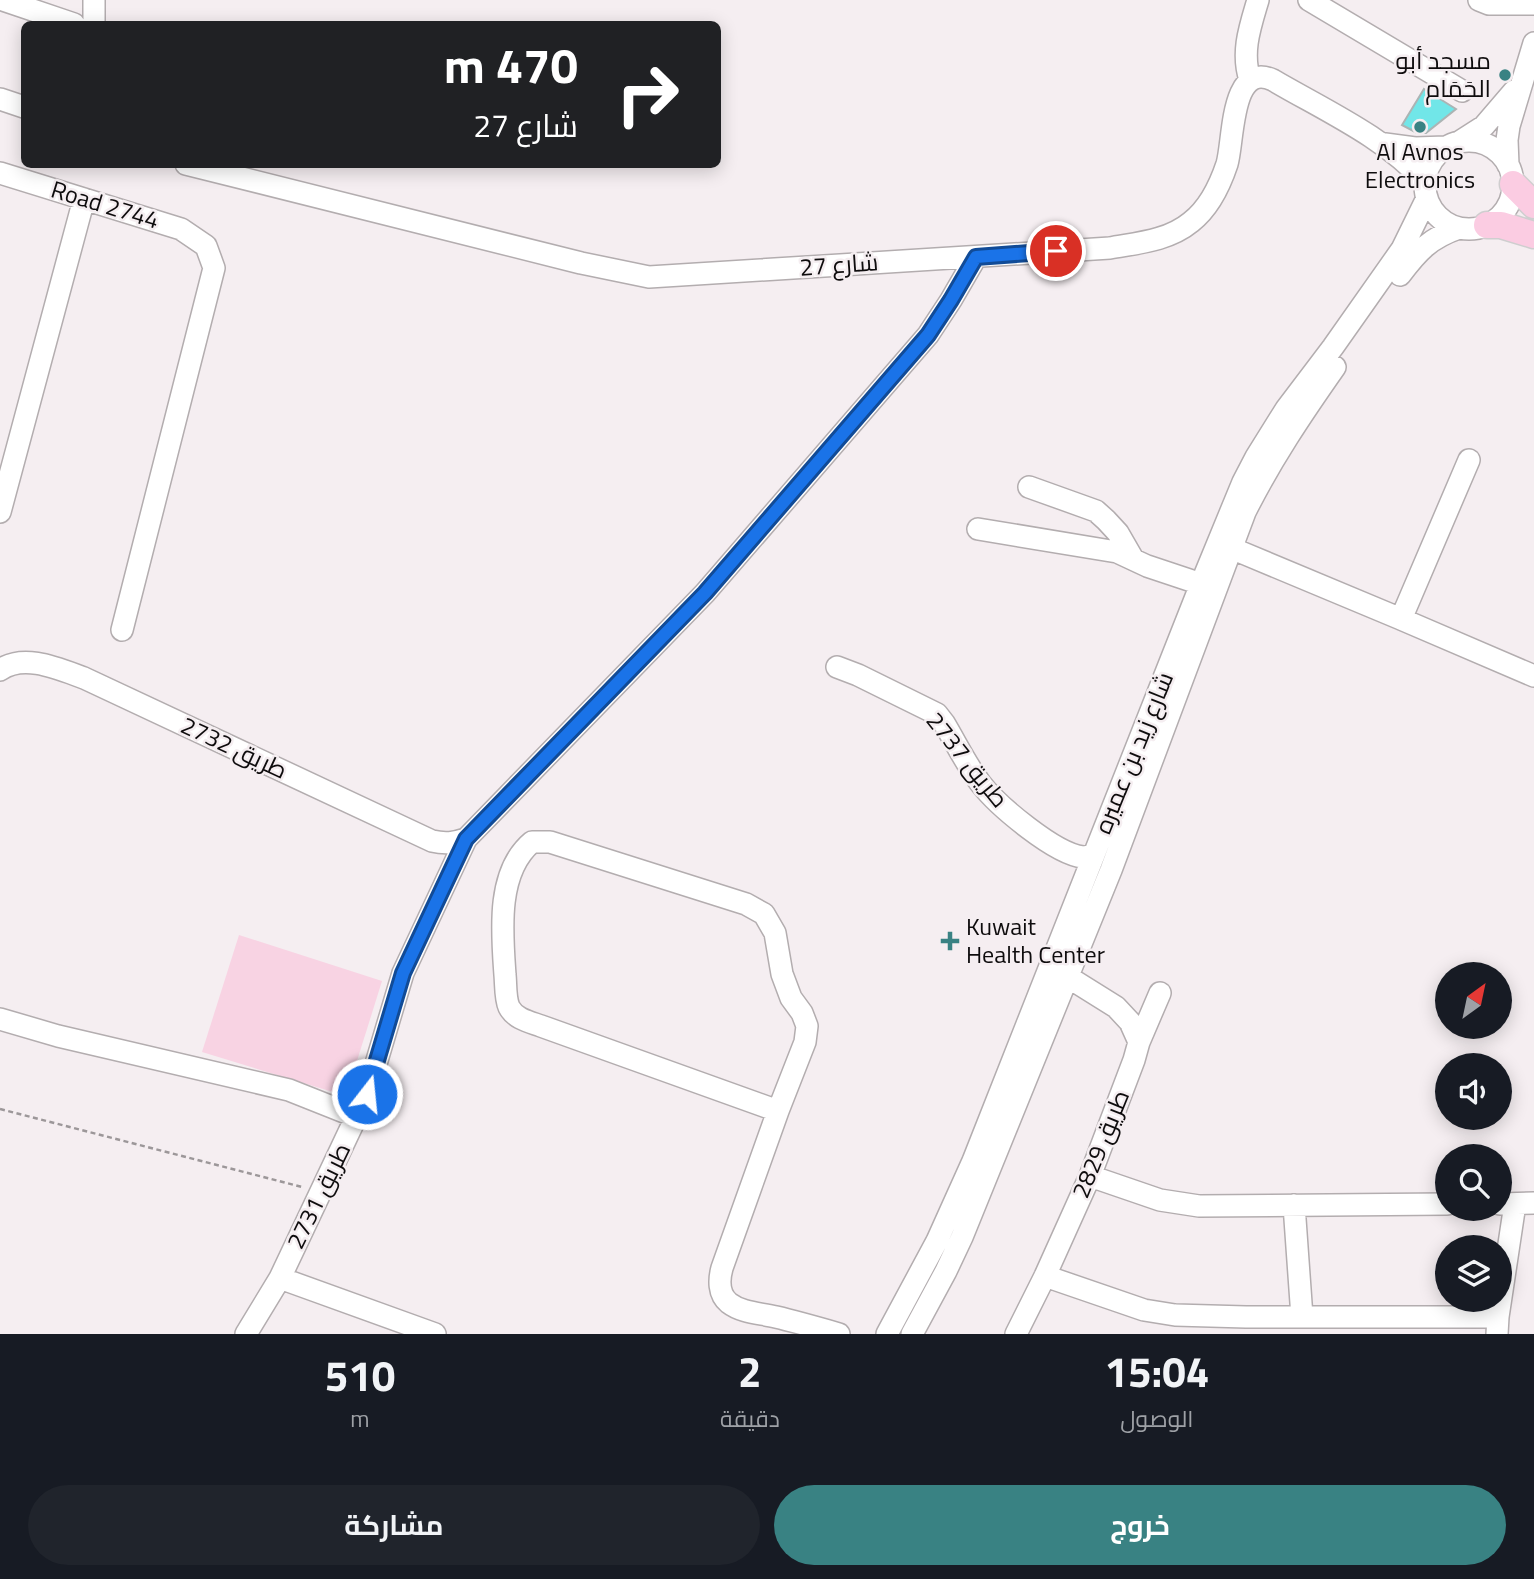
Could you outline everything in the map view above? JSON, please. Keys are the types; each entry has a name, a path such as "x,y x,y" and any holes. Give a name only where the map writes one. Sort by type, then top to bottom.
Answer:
{"main road":[{"path":"1511,174 1534,205"},
{"path":"1487,225 1502,225 1534,235"}],"street":[{"path":"3,0 65,21"},
{"path":"94,0 94,21"},
{"path":"1258,0 1245,49 1250,80 1261,76 1273,80 1383,144 1405,161 1426,190 1436,214 1459,228 1487,225 1507,209 1512,197 1507,140 1534,43"},
{"path":"1309,0 1462,91"},
{"path":"1479,0 1489,4 1534,4"},
{"name":"شارع 27","path":"202,168 581,263 649,277 1110,248 1164,237 1190,223 1205,207 1218,188 1228,160 1241,93 1245,83 1250,80"},
{"path":"1426,190 1429,168 1436,156 1484,125 1522,81"},
{"path":"0,99 21,106"},
{"path":"1383,144 1415,148 1470,141 1481,143 1501,155 1511,174"},
{"name":"Road 2744","path":"0,173 181,229 206,246 214,268 122,630"},
{"name":"شارع زيد بن عميره","path":"885,1332 922,1270 956,1201 1231,507 1256,457 1286,409 1392,265 1411,233 1426,190"},
{"path":"0,512 84,199"},
{"name":"شارع زيد بن عميره","path":"912,1334 962,1237 1068,977 1249,503 1286,438 1404,270 1421,248 1433,239 1459,228"},
{"name":"طريق 2731","path":"246,1334 280,1278 367,1094 403,973 466,839 705,593 928,335 976,257"},
{"path":"1401,619 1469,460"},
{"path":"1029,487 1096,512 1118,533 1133,559"},
{"path":"978,529 1117,552 1147,566 1201,584"},
{"path":"1231,548 1534,676"},
{"name":"طريق 2732","path":"0,670 8,665 23,663 47,665 84,678 432,841 442,844 466,839"},
{"name":"طريق 2737","path":"837,667 937,715 981,785 1011,814 1032,831 1082,857 1102,874 1111,870"},
{"path":"778,1111 514,1014 508,1004 502,934 504,900 518,858 532,842 551,842 746,904 764,914 775,933 782,974 791,998 802,1013 807,1026 805,1042 722,1268 719,1279 721,1291 729,1303 751,1312 839,1334"},
{"path":"1068,977 1116,1007 1130,1022 1139,1042"},
{"name":"طريق 2829","path":"1016,1334 1090,1176 1139,1042 1160,993"},
{"path":"1024,1083 1024,1072 1037,1034 1035,1024 1029,1016"},
{"path":"0,1020 289,1090 356,1117"},
{"path":"1090,1176 1160,1199 1199,1206 1435,1204"},
{"path":"1045,1276 1144,1310 1175,1315 1302,1317 1331,1326 1498,1325 1516,1204"},
{"path":"1294,1205 1302,1317"},
{"path":"280,1278 435,1334"}],"path":[{"path":"0,1109 321,1192"}],"shaded area":[{"path":"239,935 382,981 346,1096 202,1052"}],"building":[{"path":"1424,89 1456,109 1426,133 1417,133 1402,125"}],"place":[{"name":"مسجد أبو الحَمَام","path":"1505,75"},
{"name":"Al Avnos Electronics","path":"1420,127"},
{"name":"Kuwait Health Center","path":"950,941"}],"route":[{"path":"367,1094 403,973 466,839 705,593 928,335 976,257 1056,251"}]}
